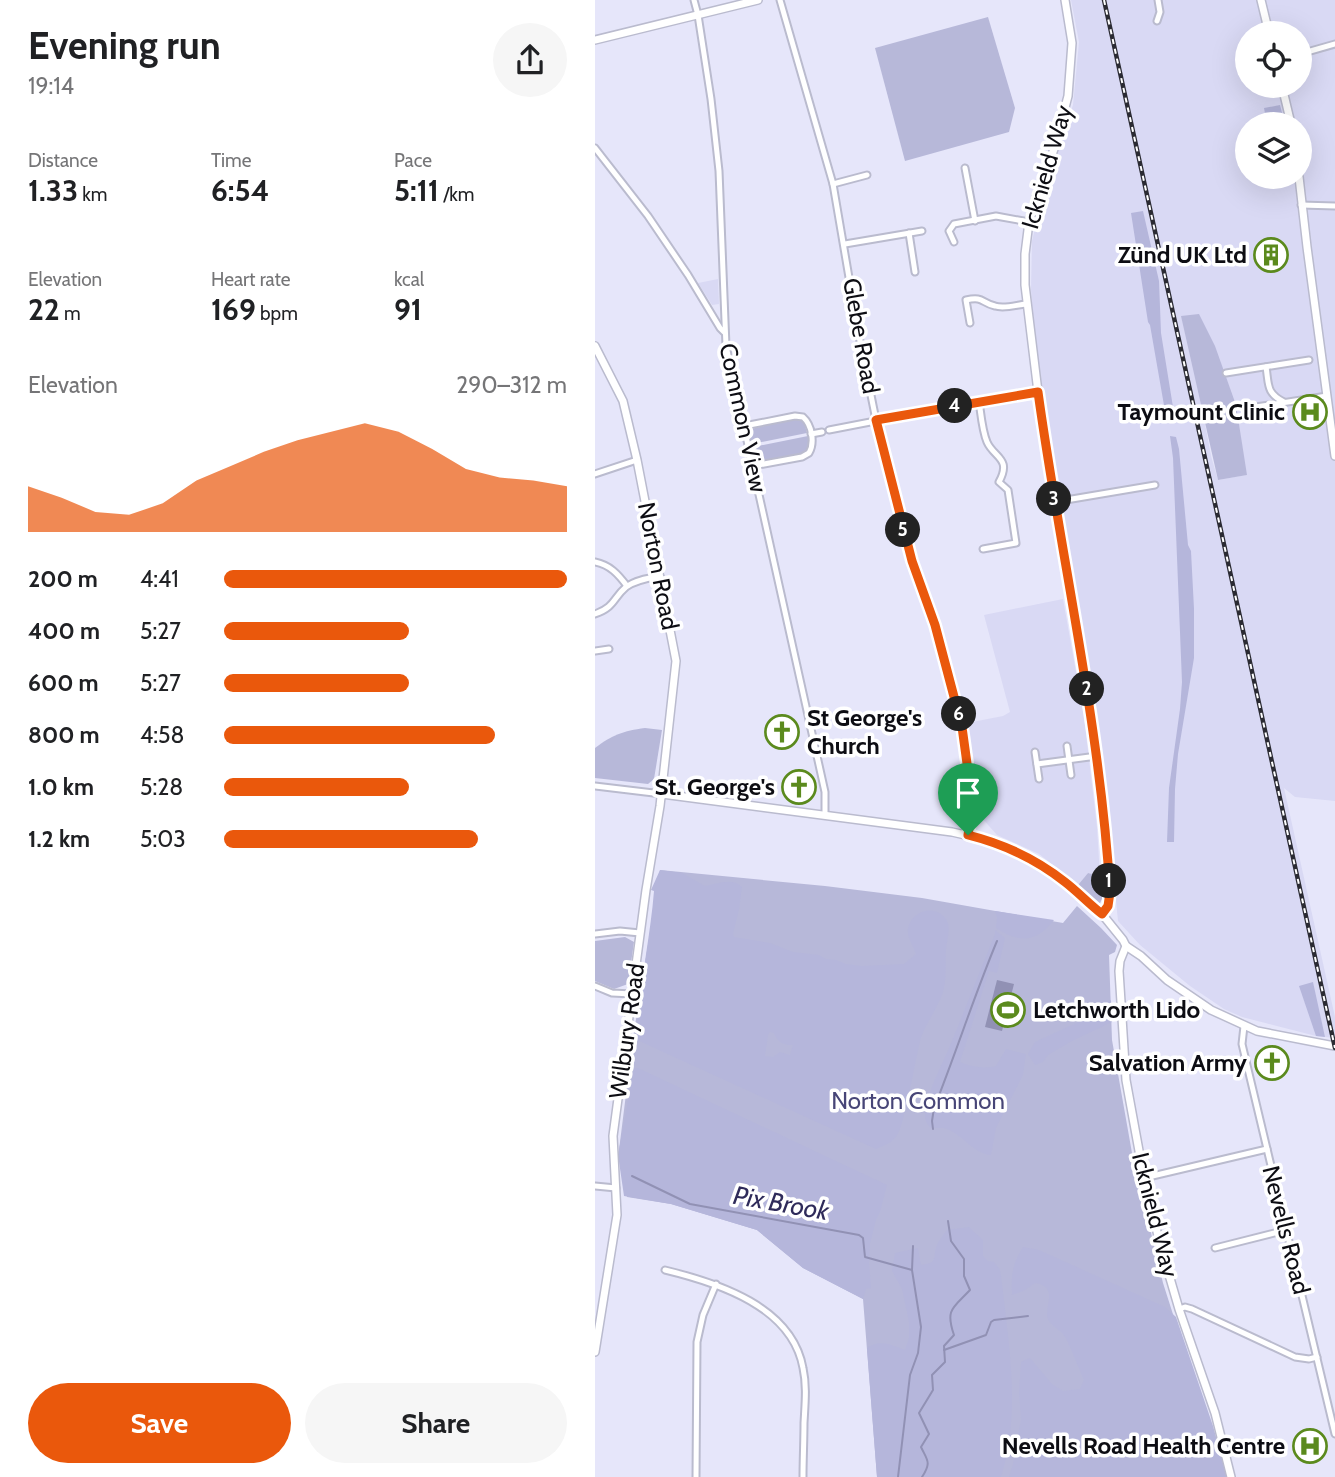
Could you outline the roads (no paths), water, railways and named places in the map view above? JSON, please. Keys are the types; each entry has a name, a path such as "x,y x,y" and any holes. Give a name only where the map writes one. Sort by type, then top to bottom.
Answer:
{"street":[{"name":"Common View","path":"694,0 711,99 719,171 726,346 825,792 825,815"},
{"path":"595,40 758,0"},
{"name":"Glebe Road","path":"779,0 833,184 876,420 912,561 938,635 962,727 972,810 968,835"},
{"name":"Icknield Way","path":"1065,0 1072,43 1067,96 1054,149 1029,222 1024,267 1026,304 1054,502 1097,756 1110,892 1108,906 1102,914"},
{"path":"1157,21 1160,12 1158,0"},
{"path":"1261,0 1266,21"},
{"path":"1312,50 1335,44"},
{"path":"595,148 648,216 724,332"},
{"path":"965,168 975,221"},
{"path":"833,184 867,175"},
{"path":"1300,189 1335,456"},
{"path":"1301,205 1335,206"},
{"path":"954,242 949,231 954,224 996,216 1029,222"},
{"name":"Glebe Road","path":"845,244 922,231"},
{"path":"909,233 915,272"},
{"path":"970,323 966,300 976,298 998,307 1026,304"},
{"name":"Norton Road","path":"595,346 623,401 676,661 662,794"},
{"path":"1226,373 1308,360"},
{"path":"1266,367 1270,393 1284,402"},
{"path":"1249,408 1335,388"},
{"path":"829,430 1038,392"},
{"path":"979,401 987,443 1002,459 1003,474 999,482 1008,490 1016,543 983,549"},
{"path":"744,426 795,416 803,417 807,421 810,434 812,444 809,453 802,457 753,466"},
{"path":"810,434 822,432"},
{"path":"595,474 637,460"},
{"path":"1054,502 1155,485"},
{"path":"595,562 614,570 627,586"},
{"path":"595,614 604,611 627,586 660,576"},
{"path":"595,651 609,649"},
{"path":"1067,746 1071,775"},
{"path":"1035,752 1039,779"},
{"path":"1037,764 1097,756"},
{"path":"595,786 968,835 995,843 1030,858 1055,874 1102,914 1126,946 1167,980 1210,1010 1244,1026 1335,1046"},
{"name":"Wilbury Road","path":"595,1352 617,1215 613,1136 662,794"},
{"path":"595,934 620,931 640,933"},
{"name":"Icknield Way","path":"1126,946 1119,971 1125,1068 1144,1178 1160,1244 1215,1413 1231,1477"},
{"path":"595,986 613,993 632,994"},
{"name":"Nevells Road","path":"1244,1026 1242,1044 1335,1434"},
{"path":"1144,1178 1266,1149"},
{"path":"595,1186 616,1188"},
{"path":"1215,1248 1286,1230"},
{"path":"665,1270 716,1284 771,1315 784,1327 797,1348 806,1387 803,1477"},
{"path":"696,1477 697,1342 703,1315 716,1284"},
{"path":"1179,1309 1192,1309 1295,1357 1317,1357"}],"waterway":[{"path":"933,1129 934,1108 997,941"},
{"name":"Pix Brook","path":"632,1176 690,1204 859,1235 863,1238 865,1257 912,1270"},
{"path":"922,1477 928,1464 921,1447 929,1434 919,1413 933,1390 932,1375 945,1362 944,1346 954,1335 950,1320 952,1310 970,1290 964,1276 964,1259 951,1241 948,1221"},
{"name":"Pix Brook","path":"898,1477 910,1375 918,1353 921,1327 912,1270 913,1246"},
{"path":"944,1350 986,1335 994,1320 1028,1316"}],"railway":[{"path":"1104,0 1335,1048"}],"place":[{"name":"Zünd UK Ltd","path":"1271,255"},
{"name":"Taymount Clinic","path":"1310,412"},
{"name":"St George's Church","path":"782,732"},
{"name":"St. George's","path":"799,787"},
{"name":"Letchworth Lido","path":"1008,1010"},
{"name":"Salvation Army","path":"1272,1063"},
{"name":"Nevells Road Health Centre","path":"1310,1446"}],"park label":[{"name":"Norton Common","path":"918,1101"}]}
